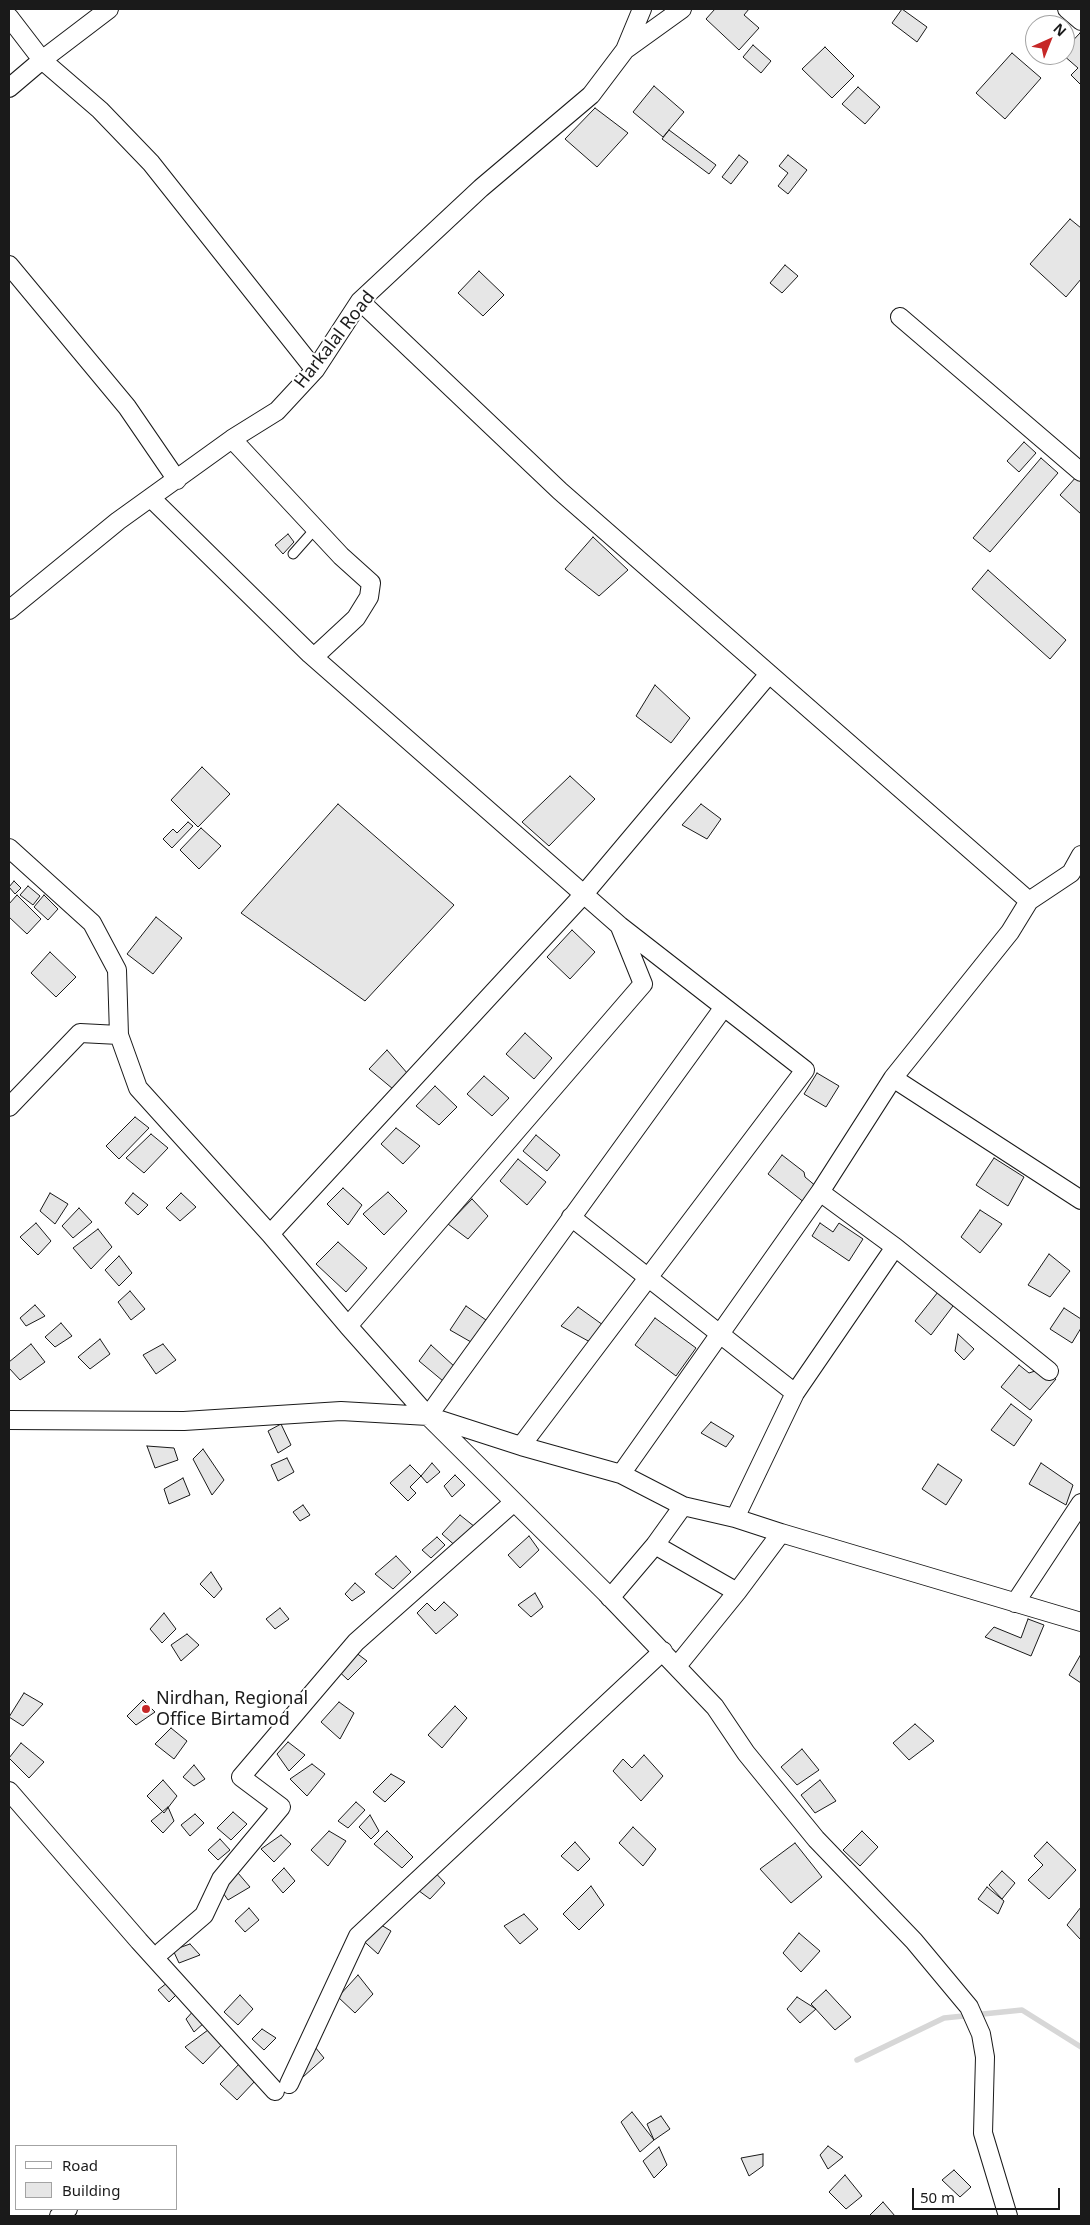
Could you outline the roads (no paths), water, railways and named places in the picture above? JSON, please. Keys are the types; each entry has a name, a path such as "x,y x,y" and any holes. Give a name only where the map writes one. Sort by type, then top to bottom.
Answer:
{"street":[{"path":"9,88 42,60 109,9"},
{"name":"Harkalal Road","path":"9,610 118,521 232,439 277,411 315,370 360,301 481,188 591,95 625,50 642,9"},
{"path":"625,50 682,9"},
{"path":"9,17 42,60 100,110 151,163 315,370"},
{"path":"9,265 127,407 177,480"},
{"path":"360,301 560,490 1029,901"},
{"path":"900,317 1081,472"},
{"path":"232,439 341,556 371,583 368,596 356,618 314,657"},
{"path":"152,498 314,657 620,926 805,1070 521,1446"},
{"path":"270,1234 584,894 769,674"},
{"path":"9,848 92,923 118,970 119,1035 138,1088 270,1234 428,1416 663,1651 715,1707 746,1752 816,1839 914,1941 970,2007 981,2034 985,2057 983,2133 1008,2216"},
{"path":"622,1474 820,1192 893,1078 1010,932 1029,901 1071,873 1081,855"},
{"path":"348,1326 643,984 620,926"},
{"path":"428,1416 724,1007"},
{"path":"9,1107 80,1033 119,1035"},
{"path":"893,1078 1081,1200"},
{"path":"820,1192 895,1247 1049,1371"},
{"path":"571,1216 795,1393"},
{"path":"735,1518 795,1393 895,1247"},
{"path":"9,1420 184,1421 341,1411 428,1416 521,1446 622,1474 683,1506 735,1518 781,1534 1081,1622"},
{"path":"162,1951 204,1915 221,1879 281,1807 241,1776 356,1642 514,1502"},
{"path":"1015,1602 1081,1503"},
{"path":"610,1598 655,1545 683,1506"},
{"path":"677,1666 781,1534"},
{"path":"655,1545 737,1592"},
{"path":"9,1792 139,1942 282,2087 358,1936 663,1651"}],"lane":[{"path":"293,554 316,528"}],"waterway":[{"path":"857,2060 944,2018 1022,2010 1081,2047"}],"place":[{"name":"Nirdhan, Regional Office Birtamod","path":"146,1709"}]}
